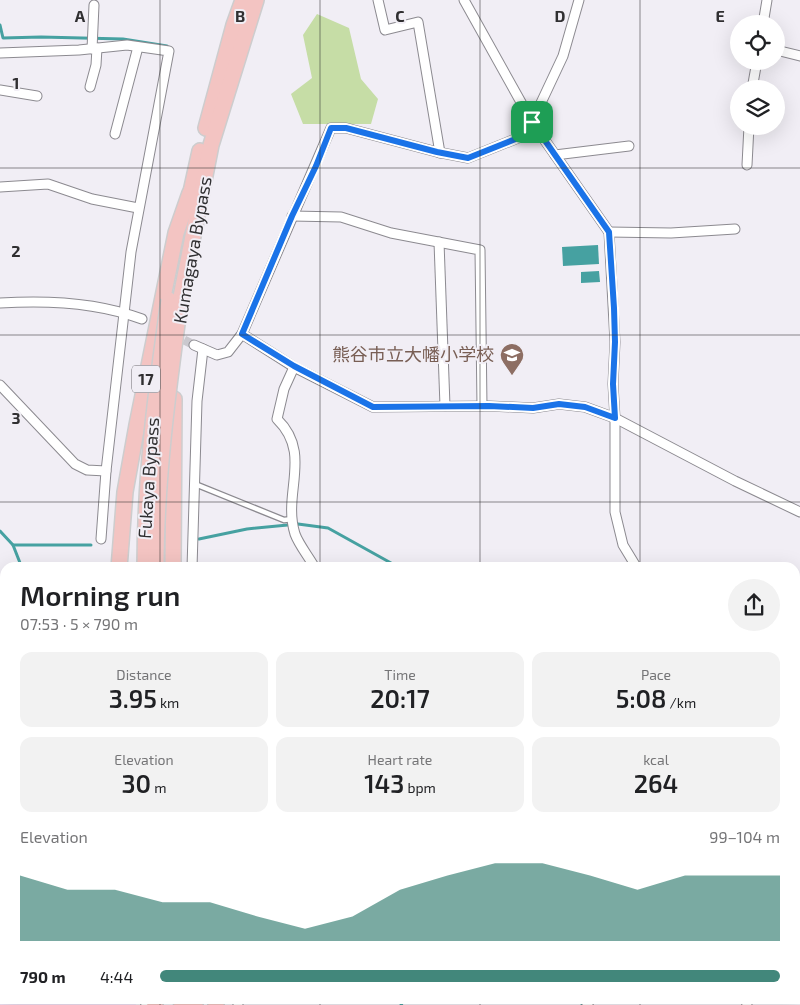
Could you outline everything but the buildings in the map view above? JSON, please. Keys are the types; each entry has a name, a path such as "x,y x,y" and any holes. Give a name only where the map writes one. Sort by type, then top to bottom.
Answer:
{"highway":[{"name":"Kumagaya Bypass","path":"175,301 240,26 242,0"},
{"name":"Kumagaya Bypass","path":"173,562 175,301 190,193 202,142 240,26 256,0"},
{"name":"17","path":"119,562 125,492 137,425 176,233 190,193"},
{"name":"Fukaya Bypass","path":"145,562 148,471 154,408 175,301"},
{"name":"Fukaya Bypass","path":"156,562 159,471 175,301"}],"street":[{"path":"378,0 385,30 418,22 440,153"},
{"path":"464,0 532,122 609,232 615,325 613,384 615,512 623,545 634,562"},
{"path":"194,345 217,355 228,352 242,334 331,128 346,128 440,153 468,158 523,136 532,122 563,56 580,0"},
{"path":"764,15 767,0"},
{"path":"90,87 96,65 94,4"},
{"path":"0,53 127,45 169,51 131,252 100,539"},
{"path":"115,134 138,47"},
{"path":"785,52 800,56"},
{"path":"0,90 37,96"},
{"path":"747,165 749,135"},
{"path":"555,155 629,146"},
{"path":"0,186 48,184 92,199 138,208"},
{"path":"292,216 341,217 391,233 480,250 482,406"},
{"path":"609,232 671,233 735,229"},
{"path":"439,242 445,406"},
{"path":"0,303 88,304 125,312 142,319"},
{"path":"242,334 294,366 373,407 482,406 533,408 559,404 585,407 615,418 735,481 800,512"},
{"path":"192,562 197,401 203,349"},
{"path":"294,366 284,389 277,419 285,427 292,440 296,454 293,519 295,531 312,562"},
{"path":"0,385 75,464 87,470 106,471"}],"lane":[{"path":"194,483 284,520 293,519"}],"shaded area":[{"path":"136,1004 136,1005 0,1005"}],"green space":[{"path":"317,14 349,28 361,79 378,99 371,124 303,124 291,94 312,78 303,35"}],"water":[{"path":"598,245 599,264 563,266 562,247"},
{"path":"599,271 600,282 581,283 581,272"}],"waterway":[{"path":"0,25 3,38 123,39 167,46"},
{"path":"199,539 247,529 298,524 328,528 389,562"},
{"path":"0,531 13,545 20,562"},
{"path":"13,545 91,545"}],"tunnel":[{"path":"172,334 194,345"}],"place":[{"name":"熊谷市立大幡小学校","path":"512,376"}],"route":[{"path":"532,122 609,232 614,308 613,384 615,418 585,407 559,404 533,408 489,406 373,407 294,366 242,334 331,128 346,128 437,152 468,158 523,136 532,122"}]}
